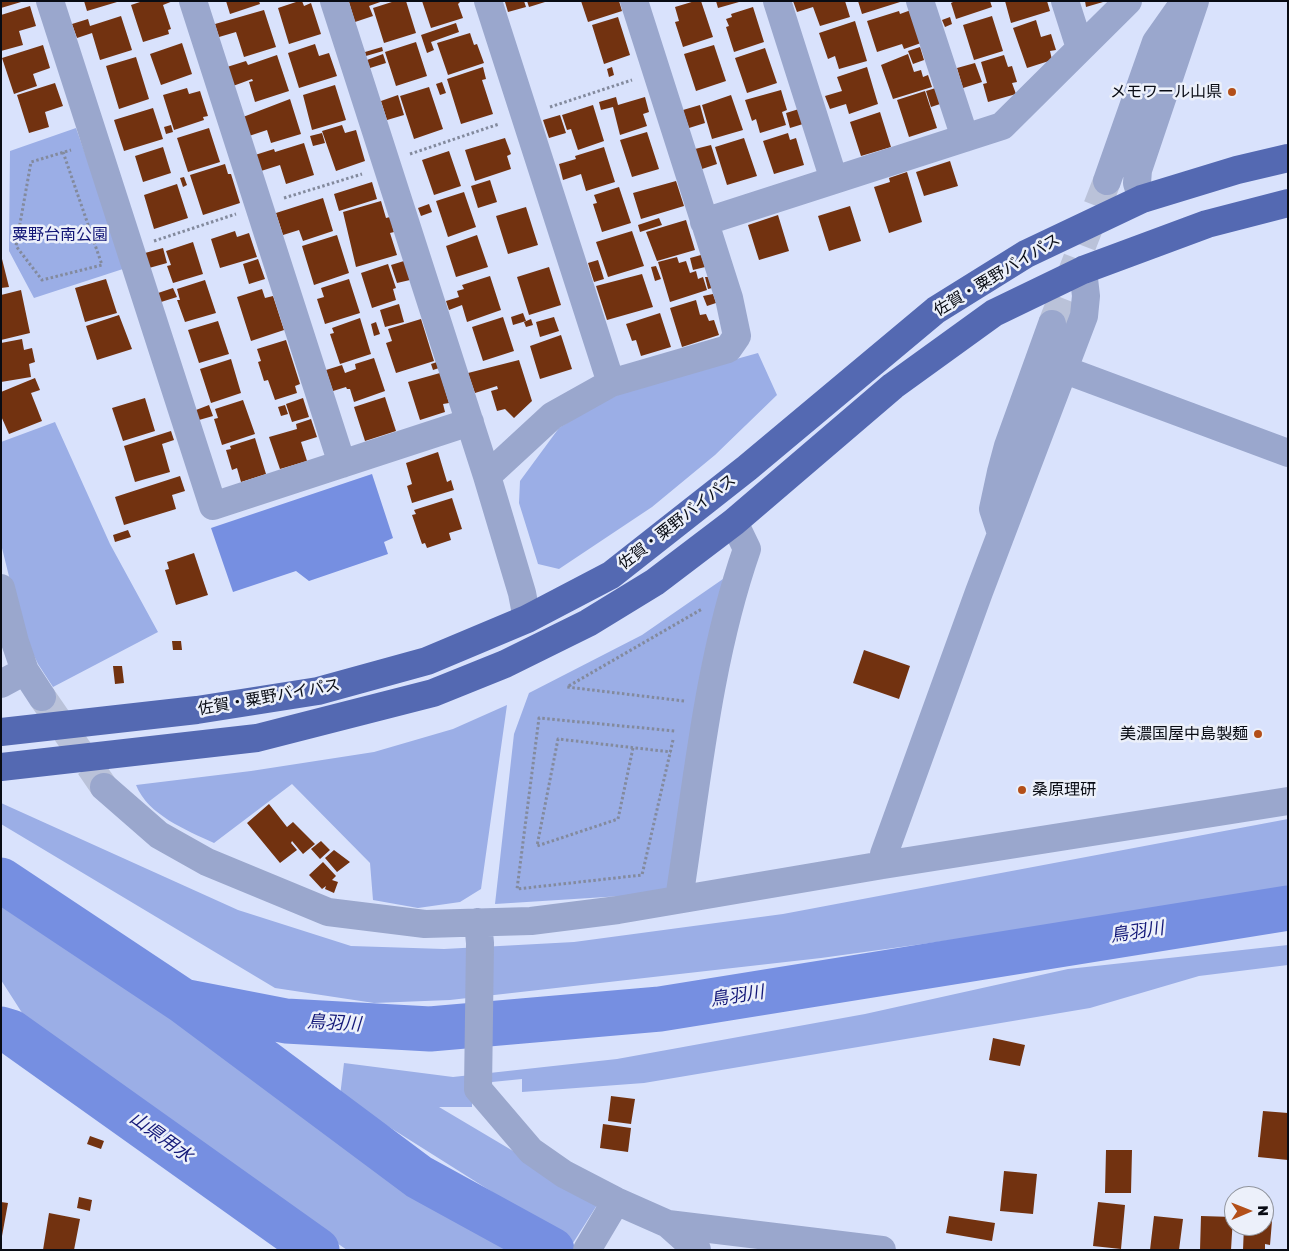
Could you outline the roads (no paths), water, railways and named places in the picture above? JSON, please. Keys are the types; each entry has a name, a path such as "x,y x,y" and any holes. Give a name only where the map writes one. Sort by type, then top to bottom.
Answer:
{"highway":[{"name":"佐賀・粟野バイパス","path":"1,732 197,710 318,691 427,661 527,619 611,574 747,468 936,310 1026,254 1142,199 1237,170 1288,158"},
{"name":"佐賀・粟野バイパス","path":"1,767 257,738 433,692 505,664 588,623 655,582 734,522 893,386 994,313 1083,270 1207,224 1288,203"}],"street":[{"path":"50,1 212,506 470,422"},
{"path":"193,1 342,464"},
{"path":"334,1 487,476 522,593 527,619"},
{"path":"488,1 611,383"},
{"path":"487,476 552,416 611,383 728,349 737,336 730,298 634,1"},
{"path":"777,1 834,180"},
{"path":"920,1 965,138"},
{"path":"1065,1 1080,48"},
{"path":"704,222 1002,126 1128,1"},
{"path":"1107,181 1156,42 1185,1"},
{"path":"1142,199 1138,183 1138,170 1195,1"},
{"path":"883,864 884,854 1001,535 1084,316 1086,296 1083,270"},
{"path":"1001,535 994,509 1001,472 1008,446 1052,324"},
{"path":"1065,370 1288,453"},
{"path":"679,899 709,704 729,608 747,549 734,522"},
{"path":"1,588 25,672 42,697"},
{"path":"1,684 25,672"},
{"path":"104,787 159,834 199,857 328,912 479,933 531,921 1288,801"},
{"path":"479,933 478,1089 531,1151 612,1209 668,1224 882,1250"},
{"path":"586,1250 612,1209"},
{"path":"668,1224 697,1250"}],"waterway":[{"name":"鳥羽川","path":"1,880 183,1001 419,1177 552,1250"},
{"name":"鳥羽川","path":"183,1001 286,1021 430,1029 660,1009 1288,908"},
{"name":"山県用水","path":"1,1029 11,1032 317,1250"}],"tunnel":[{"path":"1052,324 1107,181"},
{"path":"42,697 104,787"}],"place":[{"name":"メモワール山県","path":"1232,92"},
{"name":"美濃国屋中島製麺","path":"1258,734"},
{"name":"桑原理研","path":"1022,790"}],"park label":[{"name":"粟野台南公園","path":"60,235"}]}
